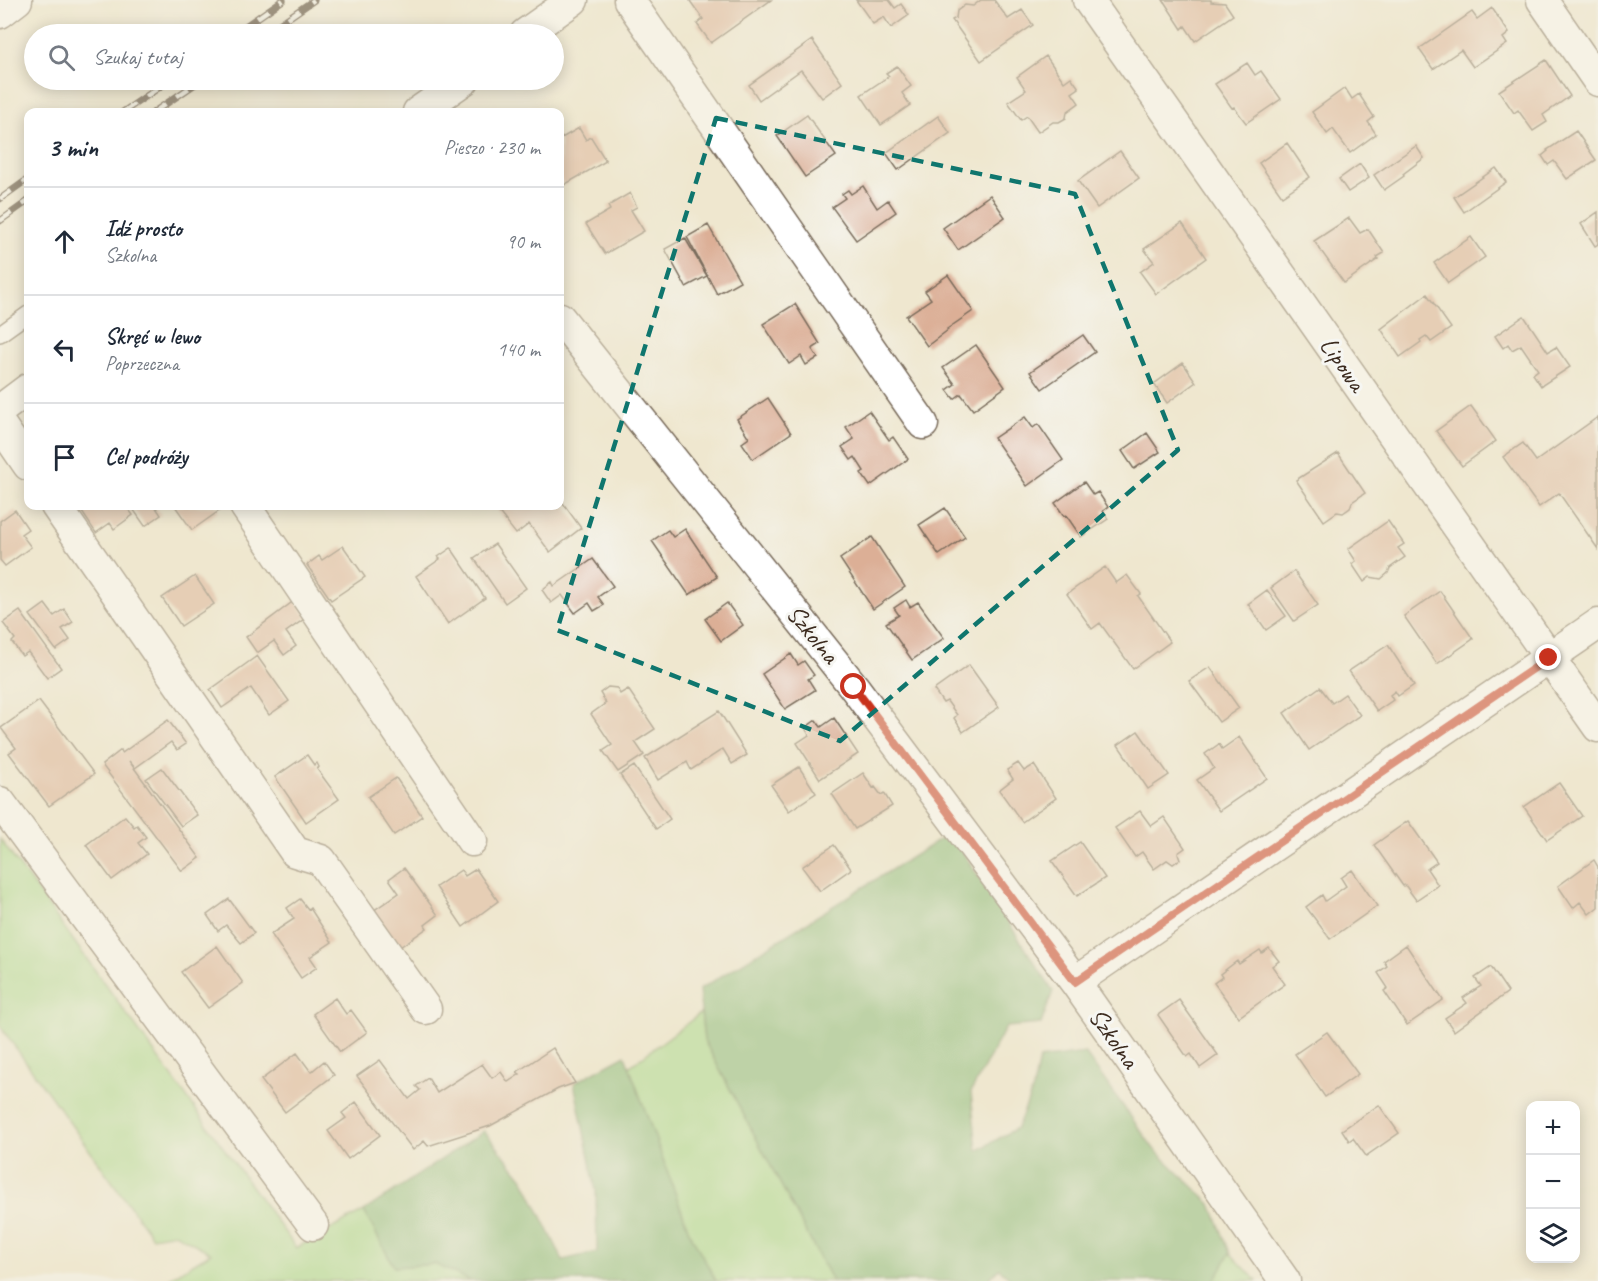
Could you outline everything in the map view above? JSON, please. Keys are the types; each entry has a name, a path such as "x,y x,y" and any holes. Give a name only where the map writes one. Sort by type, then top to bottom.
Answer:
{"street":[{"path":"0,13 17,0"},
{"path":"539,24 573,0"},
{"path":"629,0 923,424"},
{"name":"Lipowa","path":"1088,0 1598,727"},
{"path":"1542,0 1598,81"},
{"path":"424,108 450,90"},
{"name":"Szkolna","path":"564,323 854,687 1075,982 1285,1281"},
{"path":"0,410 24,392"},
{"path":"0,424 24,459"},
{"path":"59,510 294,852 321,860 426,1009"},
{"path":"248,510 472,841"},
{"path":"1075,982 1598,624"},
{"path":"0,802 313,1226"}],"lane":[{"path":"0,334 24,317"}],"highlighted area":[{"path":"716,118 1075,194 1178,450 840,741 557,630"}],"green space":[{"path":"950,833 1053,991 1041,1024 1006,1027 971,1092 977,1151 1017,1128 1033,1089 1039,1059 1085,1053 1154,1149 1211,1204 1230,1253 1214,1281 1009,1281 1010,1278 999,1269 987,1281 832,1281 704,1040 699,990"},
{"path":"0,839 296,1248 364,1211 394,1267 435,1264 471,1281 165,1281 211,1253 175,1233 152,1237 0,1026"},
{"path":"701,1013 704,1040 832,1281 716,1281 689,1231 629,1067"},
{"path":"625,1055 689,1231 716,1281 471,1281 435,1264 394,1267 364,1211 484,1131 524,1180 563,1260 597,1252 596,1191 574,1083"},
{"path":"1230,1253 1257,1281 1214,1281"}],"building":[{"path":"771,0 711,43 697,24 703,19 690,1"},
{"path":"856,0 889,0 895,8 901,4 909,15 891,28 884,17 873,24"},
{"path":"981,0 994,0 1008,19 1022,10 1033,25 981,61 952,20 956,18 957,11 965,5 973,6"},
{"path":"1163,0 1211,0 1211,2 1225,3 1233,15 1195,41 1185,26 1182,29"},
{"path":"1492,8 1509,33 1503,38 1507,44 1473,67 1461,50 1433,69 1419,49 1472,12 1477,19"},
{"path":"812,40 842,83 822,98 801,70 759,100 749,85"},
{"path":"1046,56 1064,82 1071,77 1079,88 1072,93 1079,103 1067,112 1066,118 1053,122 1038,132 1027,116 1021,120 1008,102 1026,90 1017,77"},
{"path":"1546,60 1570,96 1543,115 1547,122 1533,131 1518,110 1514,113 1499,91"},
{"path":"1247,63 1255,75 1261,71 1281,99 1246,123 1215,84"},
{"path":"897,66 911,86 902,93 910,105 881,125 861,95 889,76 886,73"},
{"path":"1345,88 1352,99 1359,94 1374,117 1368,122 1376,134 1350,153 1333,129 1327,134 1312,112"},
{"path":"807,115 836,156 805,177 777,136"},
{"path":"938,116 950,133 898,170 886,153"},
{"path":"579,128 586,140 591,137 606,161 564,185 564,137"},
{"path":"1576,131 1596,160 1567,179 1554,161 1548,165 1542,156 1547,150"},
{"path":"1287,143 1310,177 1282,196 1259,163"},
{"path":"1416,146 1424,158 1384,190 1374,175"},
{"path":"1120,151 1139,178 1097,208 1078,181"},
{"path":"1360,164 1369,178 1348,192 1339,179"},
{"path":"1496,168 1506,182 1464,212 1454,197"},
{"path":"863,186 877,208 888,200 896,212 856,240 832,207 845,198 842,194 848,190 851,194"},
{"path":"630,193 637,207 631,210 644,231 605,254 586,224 610,210 608,206"},
{"path":"990,195 1005,217 958,250 943,228"},
{"path":"1598,212 1598,244 1595,246 1581,224"},
{"path":"1349,218 1360,233 1368,229 1384,253 1344,283 1314,241"},
{"path":"1182,223 1206,258 1156,294 1140,272 1154,262 1144,249"},
{"path":"708,225 740,281 717,294 687,237"},
{"path":"1471,237 1485,257 1448,283 1434,263"},
{"path":"685,238 707,276 686,287 665,249"},
{"path":"948,275 973,311 927,346 906,316 931,299 925,291"},
{"path":"1427,294 1451,328 1431,342 1426,336 1400,357 1381,329"},
{"path":"795,304 820,344 812,349 818,358 806,365 801,356 789,364 763,324"},
{"path":"1524,316 1548,352 1556,347 1570,367 1541,386 1533,374 1538,370 1521,345 1512,350 1508,344 1503,348 1495,336"},
{"path":"1083,335 1095,352 1042,389 1030,372"},
{"path":"976,345 1005,387 973,410 961,394 954,399 947,390 955,384 943,368"},
{"path":"1183,363 1196,382 1167,403 1154,384"},
{"path":"768,398 791,433 753,459 742,443 749,438 737,419"},
{"path":"1471,406 1496,441 1462,466 1436,431"},
{"path":"869,411 889,440 893,437 908,459 870,486 861,473 864,471 855,457 851,460 842,447 854,439 846,427"},
{"path":"1025,417 1033,428 1038,424 1063,460 1027,486 994,438"},
{"path":"1598,417 1598,549 1559,493 1539,507 1503,457 1523,443 1536,461"},
{"path":"1147,433 1160,452 1134,469 1122,451"},
{"path":"1338,453 1365,493 1352,502 1350,508 1343,513 1337,512 1324,521 1296,480"},
{"path":"1084,482 1093,495 1098,492 1108,507 1103,511 1108,519 1081,537 1055,503"},
{"path":"564,505 581,528 550,552 529,524 516,534 497,510 564,510"},
{"path":"945,508 965,537 939,555 919,525"},
{"path":"15,510 28,529 21,534 31,547 5,566 0,560 0,521"},
{"path":"81,510 129,510 133,515 114,529 110,523 96,533"},
{"path":"134,510 158,510 161,515 145,526"},
{"path":"178,510 218,510 219,511 192,530"},
{"path":"1388,521 1404,544 1398,548 1405,557 1390,568 1381,579 1370,577 1364,582 1352,564 1356,561 1348,549"},
{"path":"685,529 717,577 689,595 652,541 668,530 673,537"},
{"path":"872,537 905,587 873,609 840,559"},
{"path":"495,544 526,588 505,603 474,558"},
{"path":"343,546 365,577 331,600 307,565 319,556 322,560"},
{"path":"451,548 485,598 448,624 416,576"},
{"path":"593,559 613,586 598,597 604,605 594,611 589,603 575,613 562,595 551,603 542,590 552,582 554,586"},
{"path":"1105,567 1116,583 1127,575 1141,594 1138,596 1170,642 1133,669 1100,623 1092,629 1067,594"},
{"path":"1294,571 1318,605 1294,621 1271,588"},
{"path":"195,576 214,604 181,626 162,598"},
{"path":"1267,590 1286,616 1266,630 1248,604"},
{"path":"1440,591 1473,639 1437,664 1404,616"},
{"path":"295,600 307,617 286,632 296,646 284,655 274,641 257,653 246,637"},
{"path":"906,600 910,607 918,602 944,638 912,660 886,623 899,615 894,608"},
{"path":"727,603 743,625 721,641 705,619"},
{"path":"45,604 54,616 64,609 73,622 62,629 70,640 56,650 30,615"},
{"path":"20,611 61,668 47,678 28,652 22,656 12,642 15,639 3,623"},
{"path":"1388,645 1414,685 1398,696 1395,691 1390,695 1393,700 1377,711 1349,671"},
{"path":"791,654 798,665 804,661 814,675 808,679 815,690 785,709 762,674"},
{"path":"257,656 289,701 269,715 251,688 222,708 210,690"},
{"path":"969,665 999,707 963,732 954,718 957,715 947,701 943,703 934,690"},
{"path":"1210,667 1239,708 1219,722 1189,681"},
{"path":"608,687 617,688 620,694 628,689 655,729 635,742 644,755 618,772 603,751 612,745 591,714 606,703 600,693"},
{"path":"1320,687 1332,703 1345,694 1360,715 1309,750 1284,713"},
{"path":"39,701 94,774 49,806 9,753 16,748 1,728"},
{"path":"719,711 747,755 732,764 723,749 691,770 687,762 658,780 645,758"},
{"path":"834,718 858,754 820,779 797,743 809,735 805,728 816,720 821,727"},
{"path":"168,720 186,744 177,750 171,742 135,768 129,761 200,858 182,871 102,765"},
{"path":"1138,731 1169,775 1148,789 1118,745"},
{"path":"1239,737 1267,778 1219,811 1197,780 1214,768 1205,754 1219,744 1222,749"},
{"path":"307,755 314,765 317,763 319,767 317,769 339,799 306,822 275,777"},
{"path":"1018,763 1024,771 1034,765 1056,798 1022,822 999,790 1013,779 1007,770"},
{"path":"634,766 670,819 656,829 620,775"},
{"path":"799,767 816,793 789,811 771,785"},
{"path":"162,768 197,815 181,826 146,779"},
{"path":"863,773 873,788 875,787 881,795 884,793 892,806 855,829 832,794"},
{"path":"396,778 422,816 394,835 368,797"},
{"path":"1559,783 1582,816 1547,840 1524,807"},
{"path":"1140,811 1151,826 1164,817 1185,848 1178,853 1180,859 1173,864 1167,860 1154,869 1142,852 1135,857 1115,828"},
{"path":"125,816 134,827 137,825 146,837 138,843 147,854 112,880 86,845"},
{"path":"1408,821 1437,862 1427,869 1438,885 1416,900 1405,885 1403,886 1374,845"},
{"path":"1080,842 1105,878 1077,896 1052,861"},
{"path":"834,845 851,869 820,891 802,867"},
{"path":"1594,860 1598,867 1598,907 1589,914 1580,902 1573,908 1558,886"},
{"path":"404,868 438,915 425,925 427,928 397,949 370,913 399,893 389,879"},
{"path":"476,869 498,901 463,927 436,887 461,870 465,876"},
{"path":"1352,870 1377,906 1330,939 1306,907 1322,895 1325,901 1346,886 1341,878"},
{"path":"229,899 254,933 241,943 226,925 218,931 207,915"},
{"path":"300,899 308,909 310,908 332,942 310,957 317,967 301,978 271,934 294,919 287,908"},
{"path":"1406,945 1443,1000 1407,1025 1384,991 1388,988 1378,973 1387,966 1384,961"},
{"path":"217,946 243,983 208,1008 181,972"},
{"path":"1269,948 1279,961 1272,966 1285,984 1239,1017 1214,983 1222,977 1220,974 1237,961 1239,964 1260,950 1262,953"},
{"path":"1491,967 1508,992 1454,1031 1445,1018 1467,1003 1463,998 1481,986 1475,978"},
{"path":"335,998 346,1014 351,1010 367,1032 340,1052 313,1014"},
{"path":"1179,1000 1218,1055 1200,1068 1191,1054 1187,1057 1158,1015"},
{"path":"1327,1032 1358,1074 1325,1097 1295,1054"},
{"path":"553,1048 575,1083 558,1089 490,1126 428,1146 424,1141 413,1150 357,1076 380,1060 409,1099 420,1090 416,1086 428,1078 437,1093 482,1064 492,1078 501,1072 508,1082 520,1074 517,1072"},
{"path":"297,1053 311,1072 324,1061 334,1075 285,1112 261,1080"},
{"path":"356,1102 380,1135 348,1159 328,1131 346,1118 342,1113"},
{"path":"1379,1105 1399,1133 1366,1156 1353,1138 1349,1141 1342,1130"}],"railway":[{"path":"248,24 283,0"},
{"path":"279,24 314,0"},
{"path":"129,108 155,90"},
{"path":"160,108 186,90"},
{"path":"0,199 24,182"},
{"path":"0,221 24,204"}],"route":[{"path":"854,687 1075,982 1549,658"}]}
